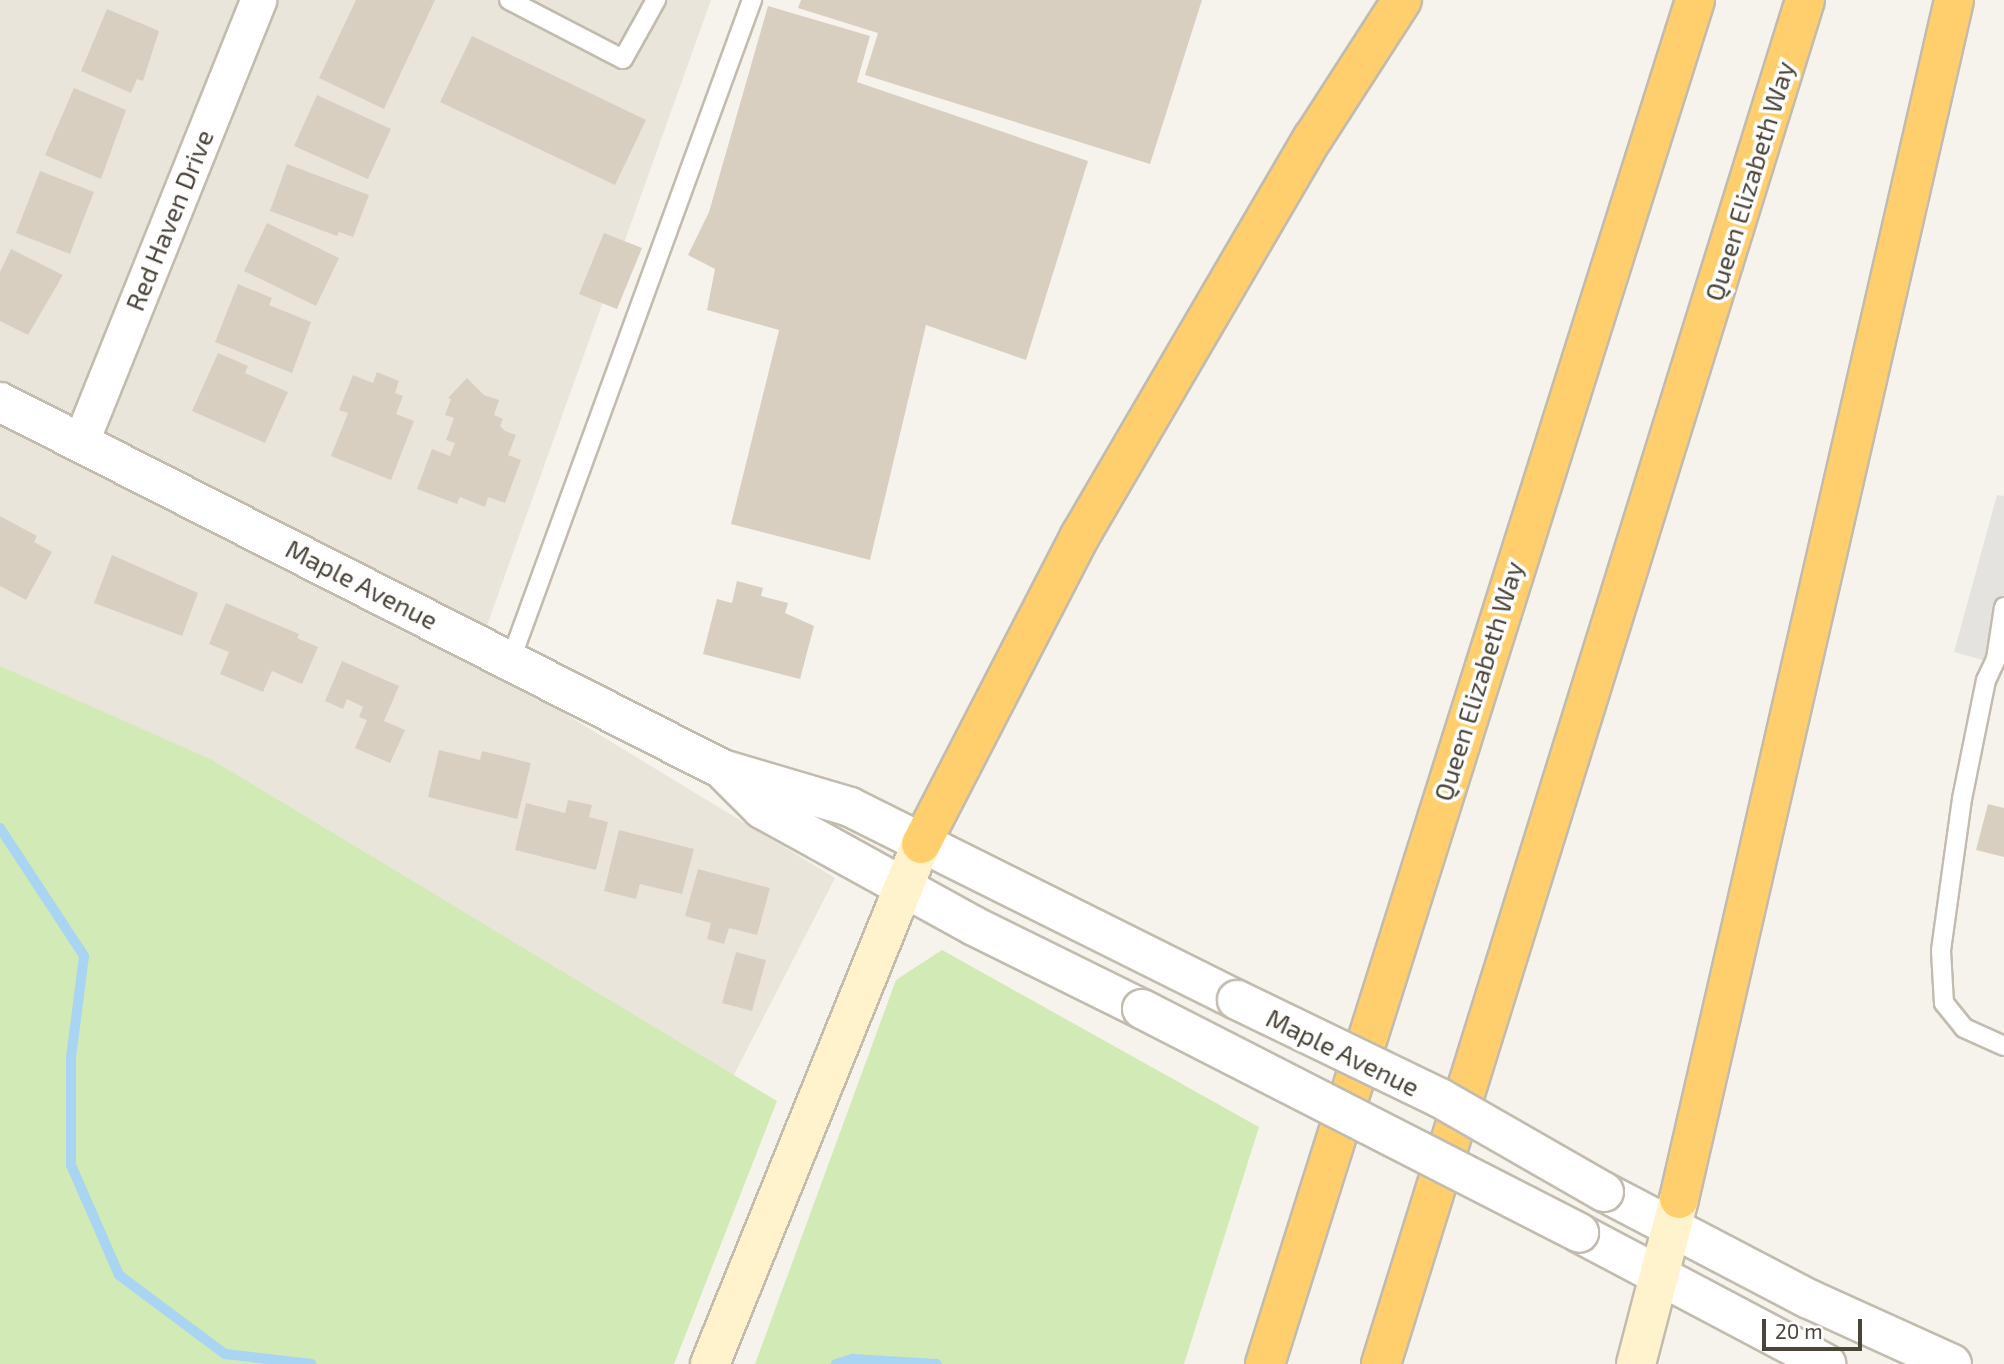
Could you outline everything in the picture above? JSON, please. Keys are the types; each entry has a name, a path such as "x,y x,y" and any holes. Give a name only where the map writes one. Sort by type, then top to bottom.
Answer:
{"highway":[{"path":"921,844 1080,536 1313,138 1402,0"},
{"name":"Queen Elizabeth Way","path":"1265,1364 1590,320 1695,0"},
{"name":"Queen Elizabeth Way","path":"1381,1364 1805,0"},
{"path":"1675,1214 1954,0"}],"main road":[{"path":"710,1364 921,844"},
{"path":"1636,1364 1675,1214"}],"street":[{"name":"Red Haven Drive","path":"81,441 258,0"},
{"name":"Maple Avenue","path":"0,402 722,769 849,807 1161,963 1440,1098 1604,1192 1675,1214 1809,1299 1952,1364"},
{"name":"Maple Avenue","path":"722,769 762,809 903,888 1579,1233 1659,1279 1826,1364"}],"lane":[{"path":"509,0 623,59 656,0"},
{"path":"510,659 752,0"},
{"path":"2004,607 1996,659 1986,680 1962,799 1941,951 1944,1003 1964,1028 2004,1046"}],"shaded area":[{"path":"0,0 711,0 475,659 835,878 719,1104 0,716"},
{"path":"1997,495 2004,496 2004,666 1954,652"}],"green space":[{"path":"0,666 212,760 777,1101 674,1364 0,1364"},
{"path":"942,950 1259,1127 1184,1364 755,1364 896,980"}],"building":[{"path":"356,0 435,0 384,109 319,78"},
{"path":"801,0 1202,0 1150,164 865,75 878,33 798,8"},
{"path":"768,6 870,36 857,82 1088,161 1026,360 926,325 870,560 731,524 779,330 707,310 715,269 688,255 709,212"},
{"path":"107,9 159,31 143,81 137,79 131,93 81,71"},
{"path":"472,36 646,120 615,185 440,102"},
{"path":"74,88 126,110 101,179 45,155"},
{"path":"317,95 391,129 368,179 294,146"},
{"path":"287,164 369,195 353,237 339,232 337,236 270,211"},
{"path":"40,171 94,192 70,254 16,233"},
{"path":"267,223 339,258 316,306 244,271"},
{"path":"604,233 642,248 617,309 579,294"},
{"path":"11,249 63,275 28,335 0,321 0,272"},
{"path":"238,284 272,298 269,305 311,322 292,373 215,342"},
{"path":"218,353 248,366 245,373 288,392 265,443 192,411"},
{"path":"377,372 399,381 395,393 403,396 396,414 414,421 391,480 331,456 348,413 339,410 353,375 373,383"},
{"path":"467,378 484,395 499,400 494,415 503,419 500,426 505,431 516,435 508,455 521,460 505,503 488,497 485,507 460,497 457,504 417,489 432,449 450,456 455,443 446,440 454,418 445,415 451,399 448,398"},
{"path":"0,516 37,536 34,542 52,552 26,600 0,586"},
{"path":"112,555 198,593 182,636 94,603"},
{"path":"737,581 763,588 761,596 788,603 785,613 814,626 800,679 703,654 717,599 732,603"},
{"path":"226,603 299,634 297,638 318,647 302,684 272,671 263,692 220,674 229,652 209,644"},
{"path":"342,661 399,686 384,721 405,730 390,763 355,748 367,720 359,717 363,707 347,699 343,709 325,701"},
{"path":"439,750 480,760 482,751 531,763 517,819 428,797"},
{"path":"568,800 592,805 589,817 608,822 596,870 515,850 526,803 565,813"},
{"path":"1988,804 2004,808 2004,857 1976,850"},
{"path":"619,830 694,849 682,894 640,884 636,899 604,891"},
{"path":"698,869 770,888 757,935 729,928 724,944 707,939 711,923 685,916"},
{"path":"736,952 766,960 752,1011 722,1003"}],"waterway":[{"path":"0,828 84,956 71,1057 71,1165 119,1275 225,1354 311,1364"},
{"path":"836,1364 852,1359 937,1364"}]}
